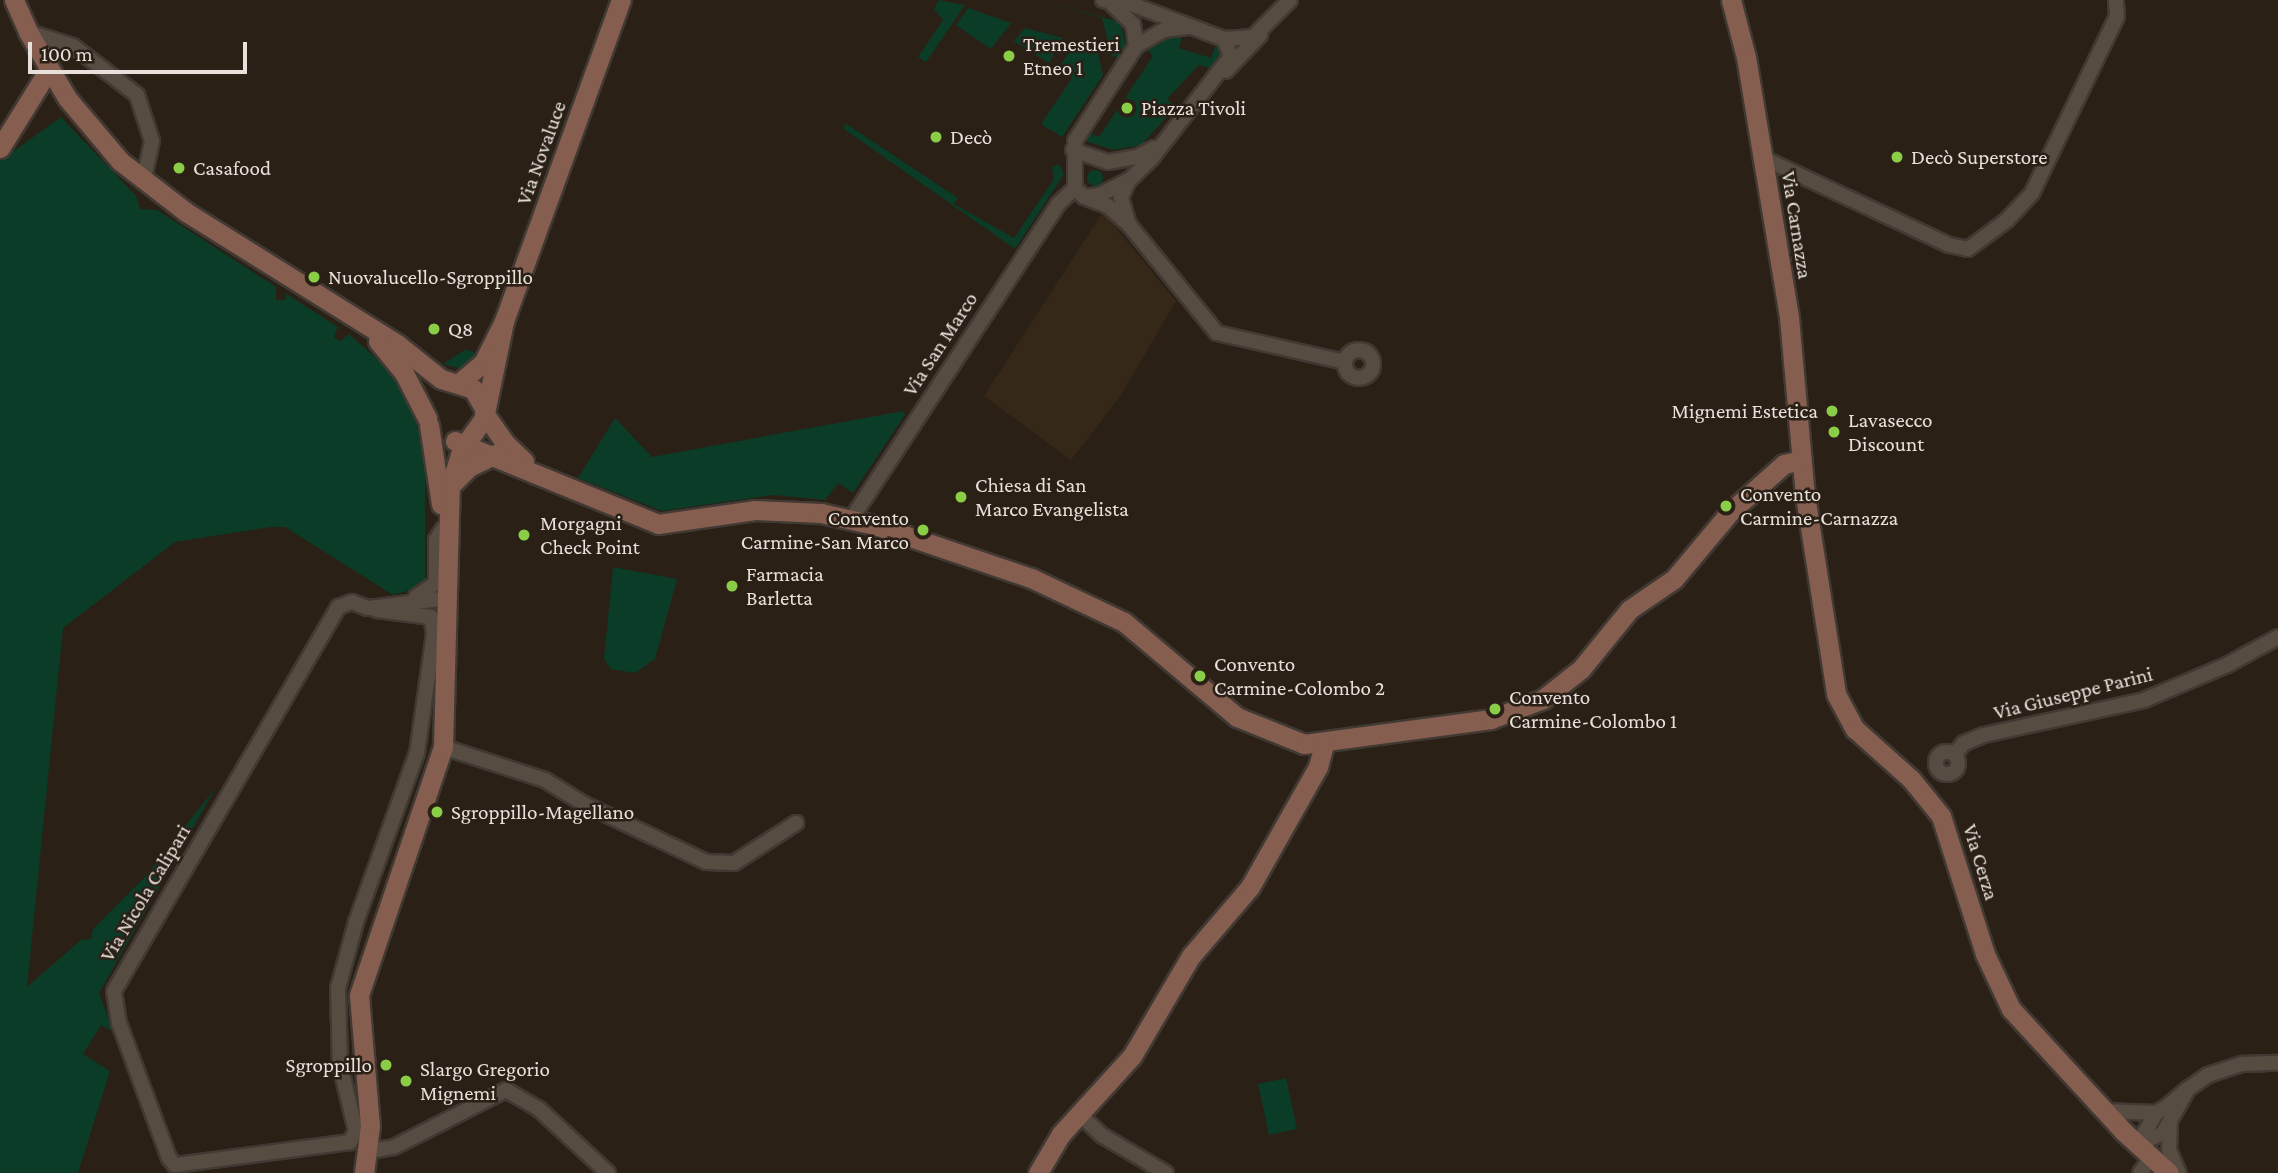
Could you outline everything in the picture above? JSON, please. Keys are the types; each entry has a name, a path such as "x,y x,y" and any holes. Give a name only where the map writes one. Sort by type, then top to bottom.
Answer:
{"main road":[{"path":"14,0 48,69 93,131 144,180 218,233 369,330 455,383 474,389 484,411 513,453 539,472"},
{"name":"Via Novaluce","path":"504,321 621,0"},
{"name":"Via Carnazza","path":"1731,0 1763,158 1789,317 1805,495"},
{"path":"0,148 48,69"},
{"path":"449,554 428,422 431,396 483,363 504,321"},
{"path":"364,1173 360,986 443,747 441,633 448,598 450,487 463,441 481,425 504,321"},
{"path":"369,330 404,373 428,422 440,437 463,441 496,454 658,524 784,509 852,518 1089,602 1124,622 1237,717 1289,740 1324,744 1490,719 1544,699 1581,669 1630,609 1674,579 1730,512 1784,464 1802,460"},
{"path":"450,487 469,467 496,454"},
{"name":"Via Cerza","path":"1805,495 1829,670 1846,716 1924,792 1941,816 1996,985 2029,1033 2105,1111 2143,1159 2169,1173"},
{"path":"1038,1173 1077,1114 1132,1056 1176,977 1250,887 1318,767 1324,744"}],"street":[{"path":"1217,79 1235,65 1290,0"},
{"path":"1763,158 1949,245 1968,249 2007,220 2032,193 2117,16 2116,0"},
{"path":"1106,1 1131,4 1224,39 1243,41 1269,23"},
{"path":"1106,1 1133,24 1136,46"},
{"path":"1188,27 1164,30 1136,46 1075,141 1070,192 1108,206 1130,226 1217,333 1345,362"},
{"path":"28,32 73,46 136,95 152,141 144,180"},
{"path":"1130,226 1121,203 1129,180 1217,79 1231,56 1224,39"},
{"path":"1073,150 1108,162 1137,157 1162,142"},
{"path":"1089,199 1129,180"},
{"name":"Via San Marco","path":"852,518 1070,192"},
{"path":"398,604 434,588 436,540 443,529"},
{"name":"Via Nicola Calipari","path":"365,1138 175,1165 169,1158 113,999 123,972 338,607 352,603 368,608 448,598"},
{"path":"368,608 396,616 430,617 441,633 416,753 356,922 338,988 340,1065 365,1138 394,1147 506,1090 539,1109 608,1173"},
{"name":"Via Giuseppe Parini","path":"1955,754 1964,743 1984,735 2144,700 2227,666 2278,637"},
{"path":"443,747 545,780 584,804 706,862 734,863 796,823"},
{"path":"2105,1111 2140,1116 2156,1113 2188,1089 2226,1068 2278,1063"},
{"path":"2143,1159 2171,1121 2188,1089"},
{"path":"2143,1159 2156,1113"},
{"path":"1077,1114 1103,1136 1166,1173"},
{"path":"2171,1121 2169,1150 2179,1173"}],"shaded area":[{"path":"1103,212 1176,301 1121,395 1071,460 984,396"}],"green space":[{"path":"939,0 965,5 926,62 918,57 943,20 934,9"},
{"path":"1040,0 1120,22 1126,45 1118,58 1112,56 1102,18"},
{"path":"968,8 1011,23 991,49 956,25"},
{"path":"1025,28 1063,38 1049,63 1014,41"},
{"path":"1173,35 1182,38 1179,48 1211,58 1215,46 1221,47 1224,57 1211,69 1199,65 1167,99 1176,107 1141,145 1114,150 1085,141 1090,133 1099,137 1153,56 1146,48"},
{"path":"1095,41 1103,75 1062,137 1041,124 1072,78 1058,69 1076,42 1091,47"},
{"path":"61,117 136,196 140,209 157,210 276,287 276,300 286,300 285,293 338,327 334,337 340,341 349,334 391,372 415,418 425,456 425,586 393,595 285,527 271,527 175,542 63,628 27,987 81,940 91,939 93,929 146,876 216,787 99,993 113,1031 101,1025 83,1054 110,1071 78,1173 0,1173 0,161"},
{"path":"845,123 958,198 954,204 1014,238 1054,179 1052,167 1059,164 1064,174 1015,249 844,129"},
{"path":"1095,170 1101,172 1101,184 1095,186 1089,184 1087,178 1089,172"},
{"path":"466,349 478,354 463,369 443,364"},
{"path":"903,411 905,415 853,493 838,483 825,500 773,495 662,511 578,478 615,418 652,457"},
{"path":"613,567 677,579 655,659 635,673 611,669 604,659"},
{"path":"1286,1078 1297,1129 1269,1135 1258,1084"}],"place":[{"name":"Tremestieri Etneo 1","path":"1009,56"},
{"name":"Piazza Tivoli","path":"1127,108"},
{"name":"Decò","path":"936,137"},
{"name":"Decò Superstore","path":"1897,157"},
{"name":"Casafood","path":"179,168"},
{"name":"Nuovalucello-Sgroppillo","path":"314,277"},
{"name":"Q8","path":"434,329"},
{"name":"Mignemi Estetica","path":"1832,411"},
{"name":"Lavasecco Discount","path":"1834,432"},
{"name":"Chiesa di San Marco Evangelista","path":"961,497"},
{"name":"Convento Carmine-Carnazza","path":"1726,506"},
{"name":"Convento Carmine-San Marco","path":"923,530"},
{"name":"Morgagni Check Point","path":"524,535"},
{"name":"Farmacia Barletta","path":"732,586"},
{"name":"Convento Carmine-Colombo 2","path":"1200,676"},
{"name":"Convento Carmine-Colombo 1","path":"1495,709"},
{"name":"Sgroppillo-Magellano","path":"437,812"},
{"name":"Sgroppillo","path":"386,1065"},
{"name":"Slargo Gregorio Mignemi","path":"406,1081"}]}
